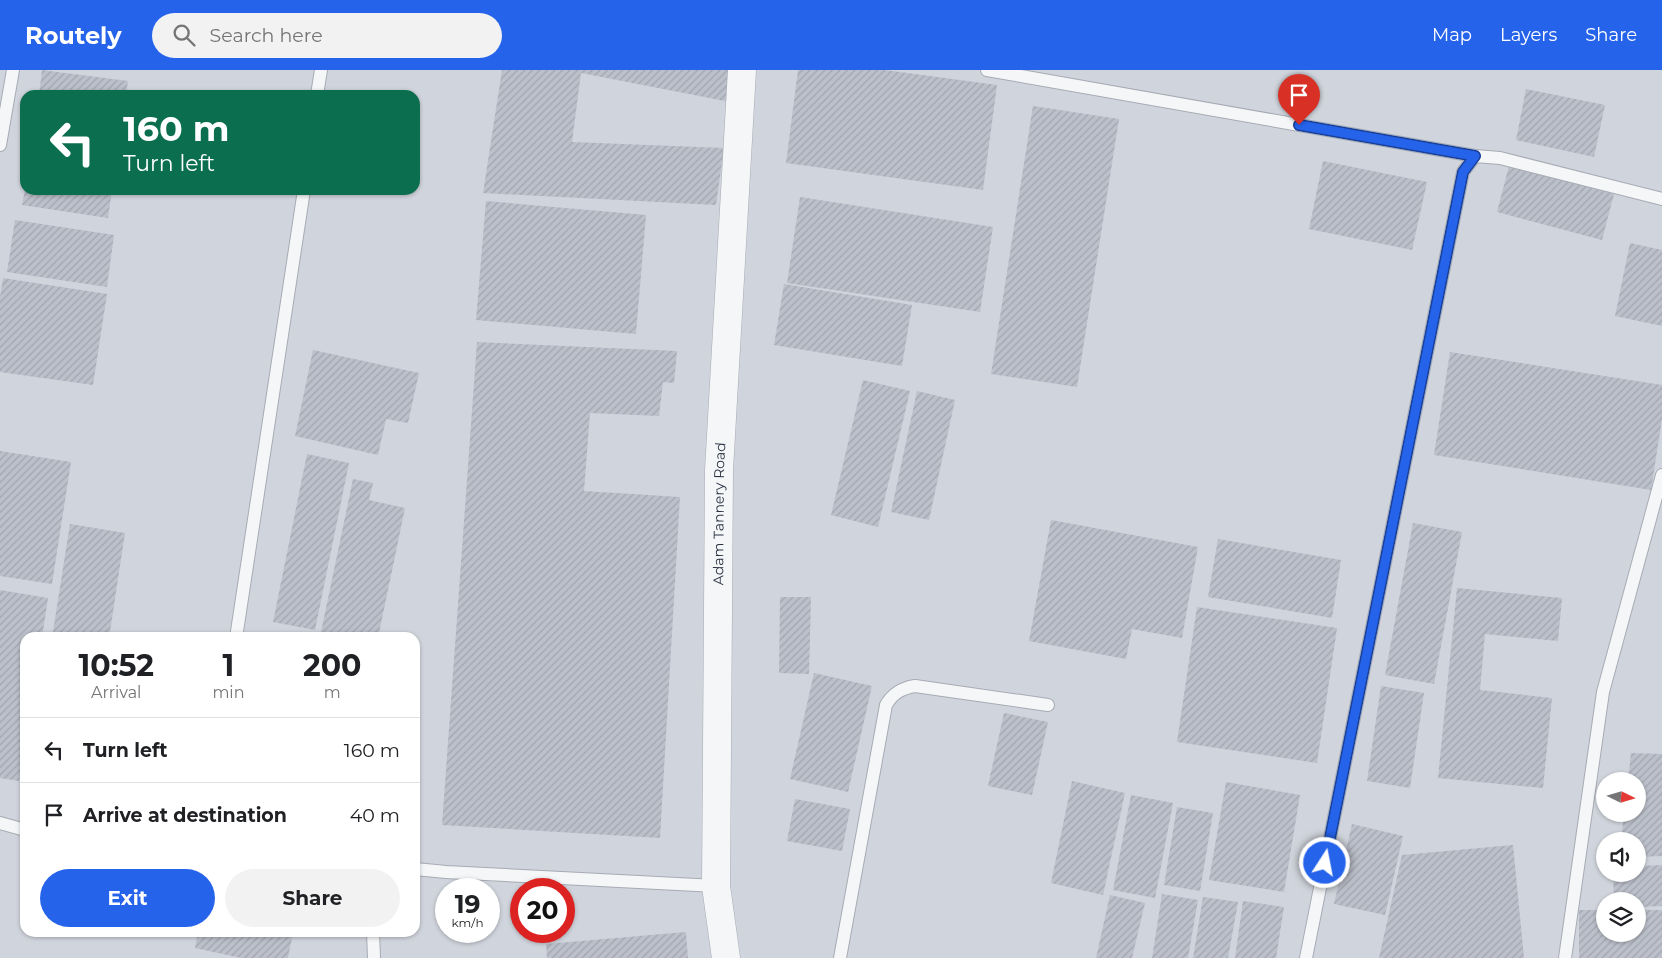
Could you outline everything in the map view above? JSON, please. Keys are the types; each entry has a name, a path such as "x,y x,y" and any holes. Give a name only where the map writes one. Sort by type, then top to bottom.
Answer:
{"street":[{"name":"Adam Tannery Road","path":"726,958 716,886 719,470 742,70"}],"lane":[{"path":"0,145 13,70"},
{"path":"318,90 321,70"},
{"path":"987,70 1475,156 1500,158 1662,199"},
{"path":"1306,958 1463,172 1475,156"},
{"path":"237,632 303,195"},
{"path":"1565,958 1603,692 1662,475"},
{"path":"840,958 886,705 891,697 906,687 915,686 1048,705"},
{"path":"0,823 20,829"},
{"path":"420,869 716,886"},
{"path":"373,937 374,958"}],"shaded area":[{"path":"0,70 1662,70 1662,958 0,958"}],"building":[{"path":"42,70 128,81 127,90 40,90"},
{"path":"502,70 734,70 730,102 581,73 572,142 724,148 716,205 483,193"},
{"path":"798,70 885,70 997,85 983,190 786,163"},
{"path":"1526,89 1605,105 1594,157 1516,140"},
{"path":"1033,106 1119,119 1077,387 991,374"},
{"path":"1323,161 1427,182 1412,250 1309,229"},
{"path":"1509,166 1614,194 1602,240 1497,212"},
{"path":"24,195 111,195 108,218 22,205"},
{"path":"800,197 993,227 980,312 787,283"},
{"path":"486,201 646,215 636,334 476,320"},
{"path":"15,220 114,235 107,287 7,272"},
{"path":"1630,243 1662,250 1662,326 1615,316"},
{"path":"3,278 107,294 93,385 0,372 0,297"},
{"path":"784,284 912,305 902,366 774,345"},
{"path":"477,342 677,351 674,383 663,382 659,416 590,413 584,491 680,497 660,838 442,825"},
{"path":"313,350 419,373 408,423 386,419 378,455 295,436"},
{"path":"1450,352 1662,385 1662,419 1651,490 1434,455"},
{"path":"863,380 910,391 878,527 831,515"},
{"path":"917,391 955,400 929,520 891,512"},
{"path":"0,451 71,462 52,584 0,576"},
{"path":"307,454 349,463 315,630 273,622"},
{"path":"353,479 373,483 369,500 405,508 379,632 321,632"},
{"path":"1051,520 1198,547 1182,638 1132,629 1126,659 1029,641"},
{"path":"1413,523 1462,532 1434,684 1385,675"},
{"path":"70,524 125,533 110,632 53,632"},
{"path":"1218,539 1341,560 1332,618 1208,597"},
{"path":"1457,588 1562,598 1558,641 1485,634 1480,690 1552,698 1543,788 1438,778"},
{"path":"0,590 48,598 43,632 20,632 19,781 0,778"},
{"path":"780,597 811,597 809,674 779,673"},
{"path":"1197,607 1337,628 1317,763 1177,742"},
{"path":"814,673 872,686 848,792 790,779"},
{"path":"1381,686 1424,693 1410,788 1367,781"},
{"path":"1004,713 1048,722 1032,795 988,786"},
{"path":"1631,753 1662,754 1662,856 1646,857 1646,832 1622,832 1623,822 1646,822 1646,772 1629,772"},
{"path":"1072,781 1125,793 1103,895 1051,883"},
{"path":"1226,782 1300,795 1284,892 1209,880"},
{"path":"1131,795 1173,803 1155,898 1113,890"},
{"path":"795,799 850,809 842,851 787,841"},
{"path":"1177,807 1213,813 1200,891 1164,885"},
{"path":"1352,824 1403,836 1385,915 1334,904"},
{"path":"1513,845 1524,958 1379,958 1402,855"},
{"path":"1662,865 1662,906 1646,907 1646,892 1614,892 1613,882 1646,882 1646,866"},
{"path":"1162,894 1198,900 1188,958 1152,958"},
{"path":"1110,895 1145,903 1132,958 1096,958"},
{"path":"1203,897 1238,902 1228,958 1193,958"},
{"path":"1243,901 1284,907 1276,958 1235,958"},
{"path":"1579,910 1596,910 1596,942 1646,942 1646,910 1662,910 1662,958 1579,958"},
{"path":"686,932 688,958 547,958 546,944"},
{"path":"197,937 292,937 288,958 241,958 195,948"}],"route":[{"path":"1299,125 1475,156 1463,172 1325,863"}]}
